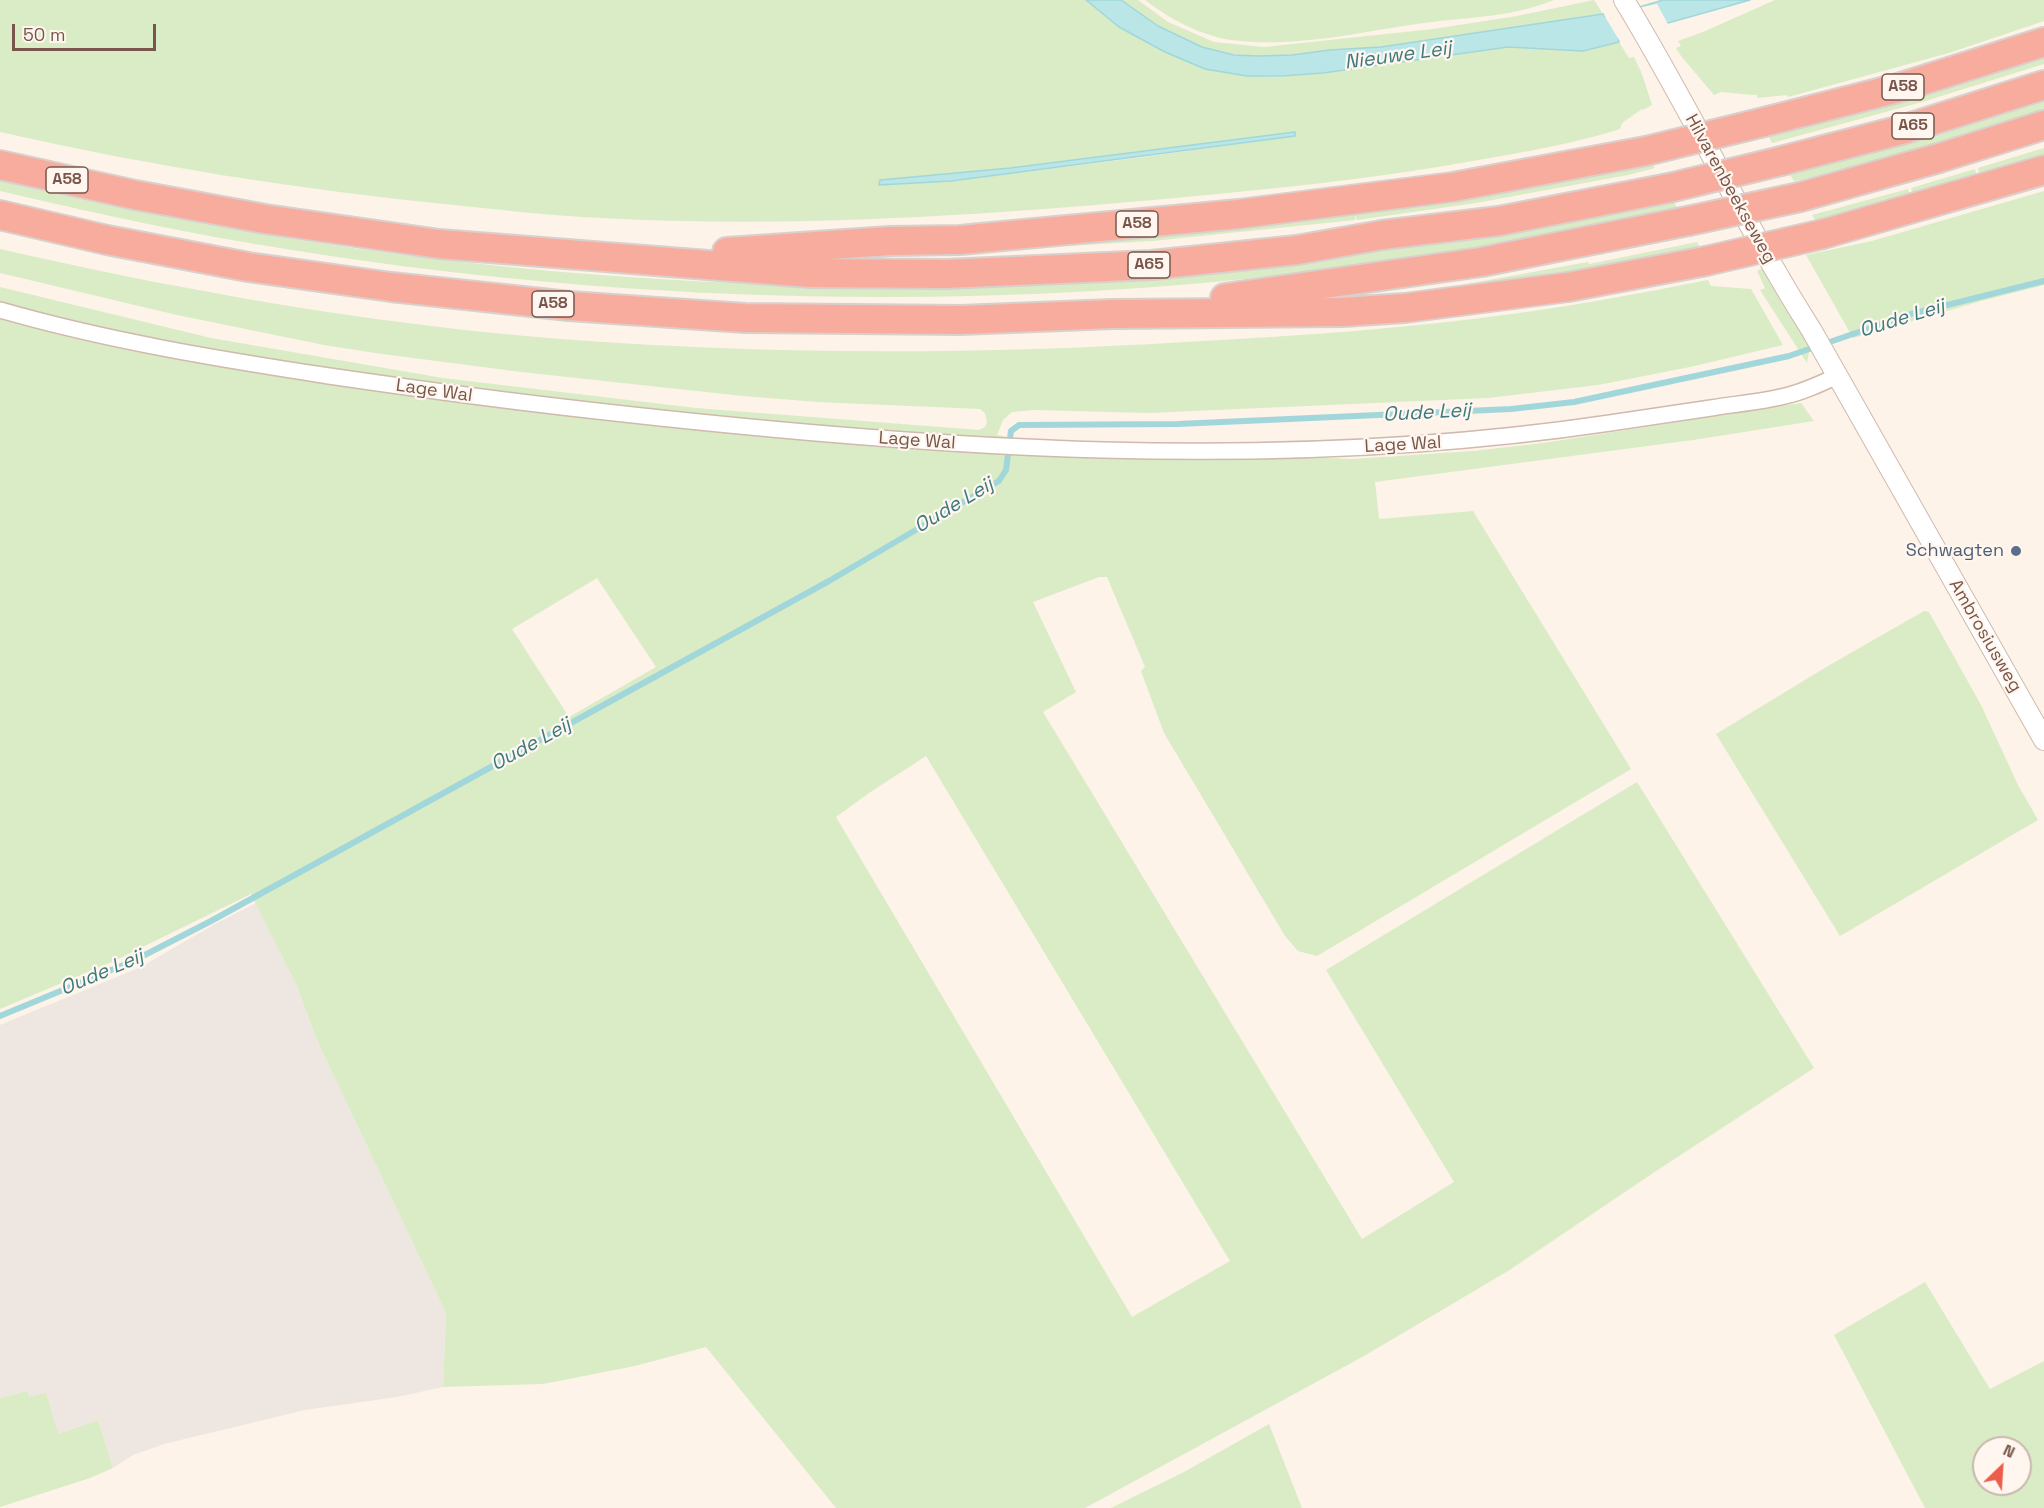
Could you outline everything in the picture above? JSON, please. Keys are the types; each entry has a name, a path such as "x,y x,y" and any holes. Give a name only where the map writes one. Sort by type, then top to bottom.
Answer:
{"highway":[{"name":"A58","path":"0,165 135,195 265,219 439,244 624,259 890,241 960,240 1239,214 1454,187 1646,151 1760,123 1898,88 2044,42"},
{"name":"A65","path":"624,259 821,273 946,274 1152,265 1297,250 1382,235 1499,221 1669,188 1905,129 2044,85"},
{"name":"A65","path":"1113,314 1481,262 1688,221 1800,197 1939,158 2044,125"},
{"name":"A58","path":"0,215 107,240 248,267 391,287 569,306 745,318 960,320 1113,314 1342,312 1405,308 1568,287 1706,261 1823,234 2044,170"}],"street":[{"name":"Hilvarenbeekseweg","path":"1624,0 1653,48 1780,282 1812,331 1837,376"},
{"name":"Lage Wal","path":"0,310 163,349 439,392 779,431 1024,447 1191,451 1288,450 1475,441 1786,396 1837,376"},
{"name":"Ambrosiusweg","path":"1837,376 2044,740"}],"shaded area":[{"path":"256,903 297,986 316,1038 446,1313 443,1387 397,1397 305,1410 164,1444 133,1455 113,1468 98,1420 58,1434 29,1397 27,1391 0,1398 0,1025 141,967"}],"green space":[{"path":"0,0 1086,0 1119,27 1165,52 1205,69 1247,76 1277,77 1323,73 1508,47 1583,51 1619,42 1629,58 1634,57 1652,105 1622,123 1620,129 1587,138 1518,153 1381,175 1243,192 1132,202 980,214 829,221 677,221 601,218 397,199 226,176 113,156 0,132","holes":["1295,136 951,181 880,185 881,180"]},
{"path":"1121,0 1138,0 1168,22 1214,42 1264,47 1433,29 1517,16 1594,0 1603,14 1381,47 1293,55 1243,56 1194,44 1158,26"},
{"path":"1145,0 1554,0 1494,15 1307,40 1256,42 1219,38 1196,30 1164,14"},
{"path":"1775,0 2044,0 2044,21 1949,53 1788,97 1787,95 1757,98 1757,95 1721,92 1714,95 1681,56 1676,48 1681,46 1678,41"},
{"path":"2044,55 2044,64 1922,102 1772,143 1768,135"},
{"path":"2044,98 2044,109 1944,141 1801,180 1794,181 1790,175"},
{"path":"2044,148 2044,157 1816,221 1812,215 1908,189 1909,193 1912,193 1911,188 1975,169 1976,173 1979,173 1978,168"},
{"path":"1651,162 1655,168 1628,175 1476,203 1357,220 1355,215 1355,220 1153,241 995,250"},
{"path":"0,181 199,223 399,254 601,275 804,285 1282,264 1484,236 1673,201 1678,209 1443,253 1301,273 1175,285 1049,293 922,297 795,296 669,291 543,281 417,268 292,250 219,238 0,191"},
{"path":"2044,191 2044,285 1853,338 1806,255 1872,241"},
{"path":"1697,242 1701,249 1619,266 1445,290 1445,288 1588,262 1589,264"},
{"path":"0,249 187,288 313,310 439,327 588,341 843,351 1100,347 1349,331 1431,324 1537,310 1708,280 1711,286 1751,289 1783,345 1690,367 1598,385 1488,398 1148,413 1035,410 1012,412 1003,420 997,435 1009,437 1008,440 803,425 599,404 346,372 172,343 0,303 0,287 211,338 443,378 696,408 979,430 985,427 987,422 985,413 980,409 818,402 743,396 521,372 324,345 177,315 0,273"},
{"path":"1765,267 1810,346 1807,363 1760,290 1765,288 1757,271"},
{"path":"0,318 92,341 200,362 420,397 636,424 918,450 1106,457 1352,459 1473,451 1543,443 1801,403 1814,421 1693,440 1375,482 1379,519 1473,511 1631,769 1317,956 1298,951 1285,936 1164,733 1141,671 1145,667 1107,577 1099,577 1033,602 1076,692 1043,712 1362,1239 1454,1182 1326,970 1637,782 1814,1068 1508,1271 1364,1356 1085,1508 836,1508 706,1347 635,1366 543,1384 443,1387 446,1313 316,1038 297,986 251,894 114,961 0,1009","holes":["597,578 656,667 569,717 512,629","926,756 1230,1261 1132,1317 836,817"]},
{"path":"1924,611 1929,612 1981,705 2018,785 2038,820 1840,936 1716,734"},
{"path":"1925,1282 1990,1389 2044,1361 2044,1508 1925,1508 1834,1335"},
{"path":"27,1391 29,1397 46,1393 58,1434 98,1420 113,1468 90,1478 0,1507 0,1398"},
{"path":"1269,1424 1302,1508 1111,1508 1184,1472"}],"water":[{"name":"Nieuwe Leij","path":"1086,0 1121,0 1158,26 1202,47 1234,55 1259,56 1381,47 1603,14 1605,17 1663,0 1750,0 1618,37 1619,42 1583,51 1508,47 1323,73 1247,76 1205,69 1165,52 1119,27"},
{"path":"1295,132 1295,136 951,181 879,185 880,180 1010,168"}],"pier":[{"path":"1657,4 1669,26 1619,40 1604,15"}],"waterway":[{"name":"Oude Leij","path":"0,1016 133,961 211,921 829,581 999,481 1006,470 1011,431 1019,425 1178,424 1511,409 1574,402 1789,356 1911,314 2044,281"}],"place":[{"name":"Schwagten","path":"2016,551"}]}
